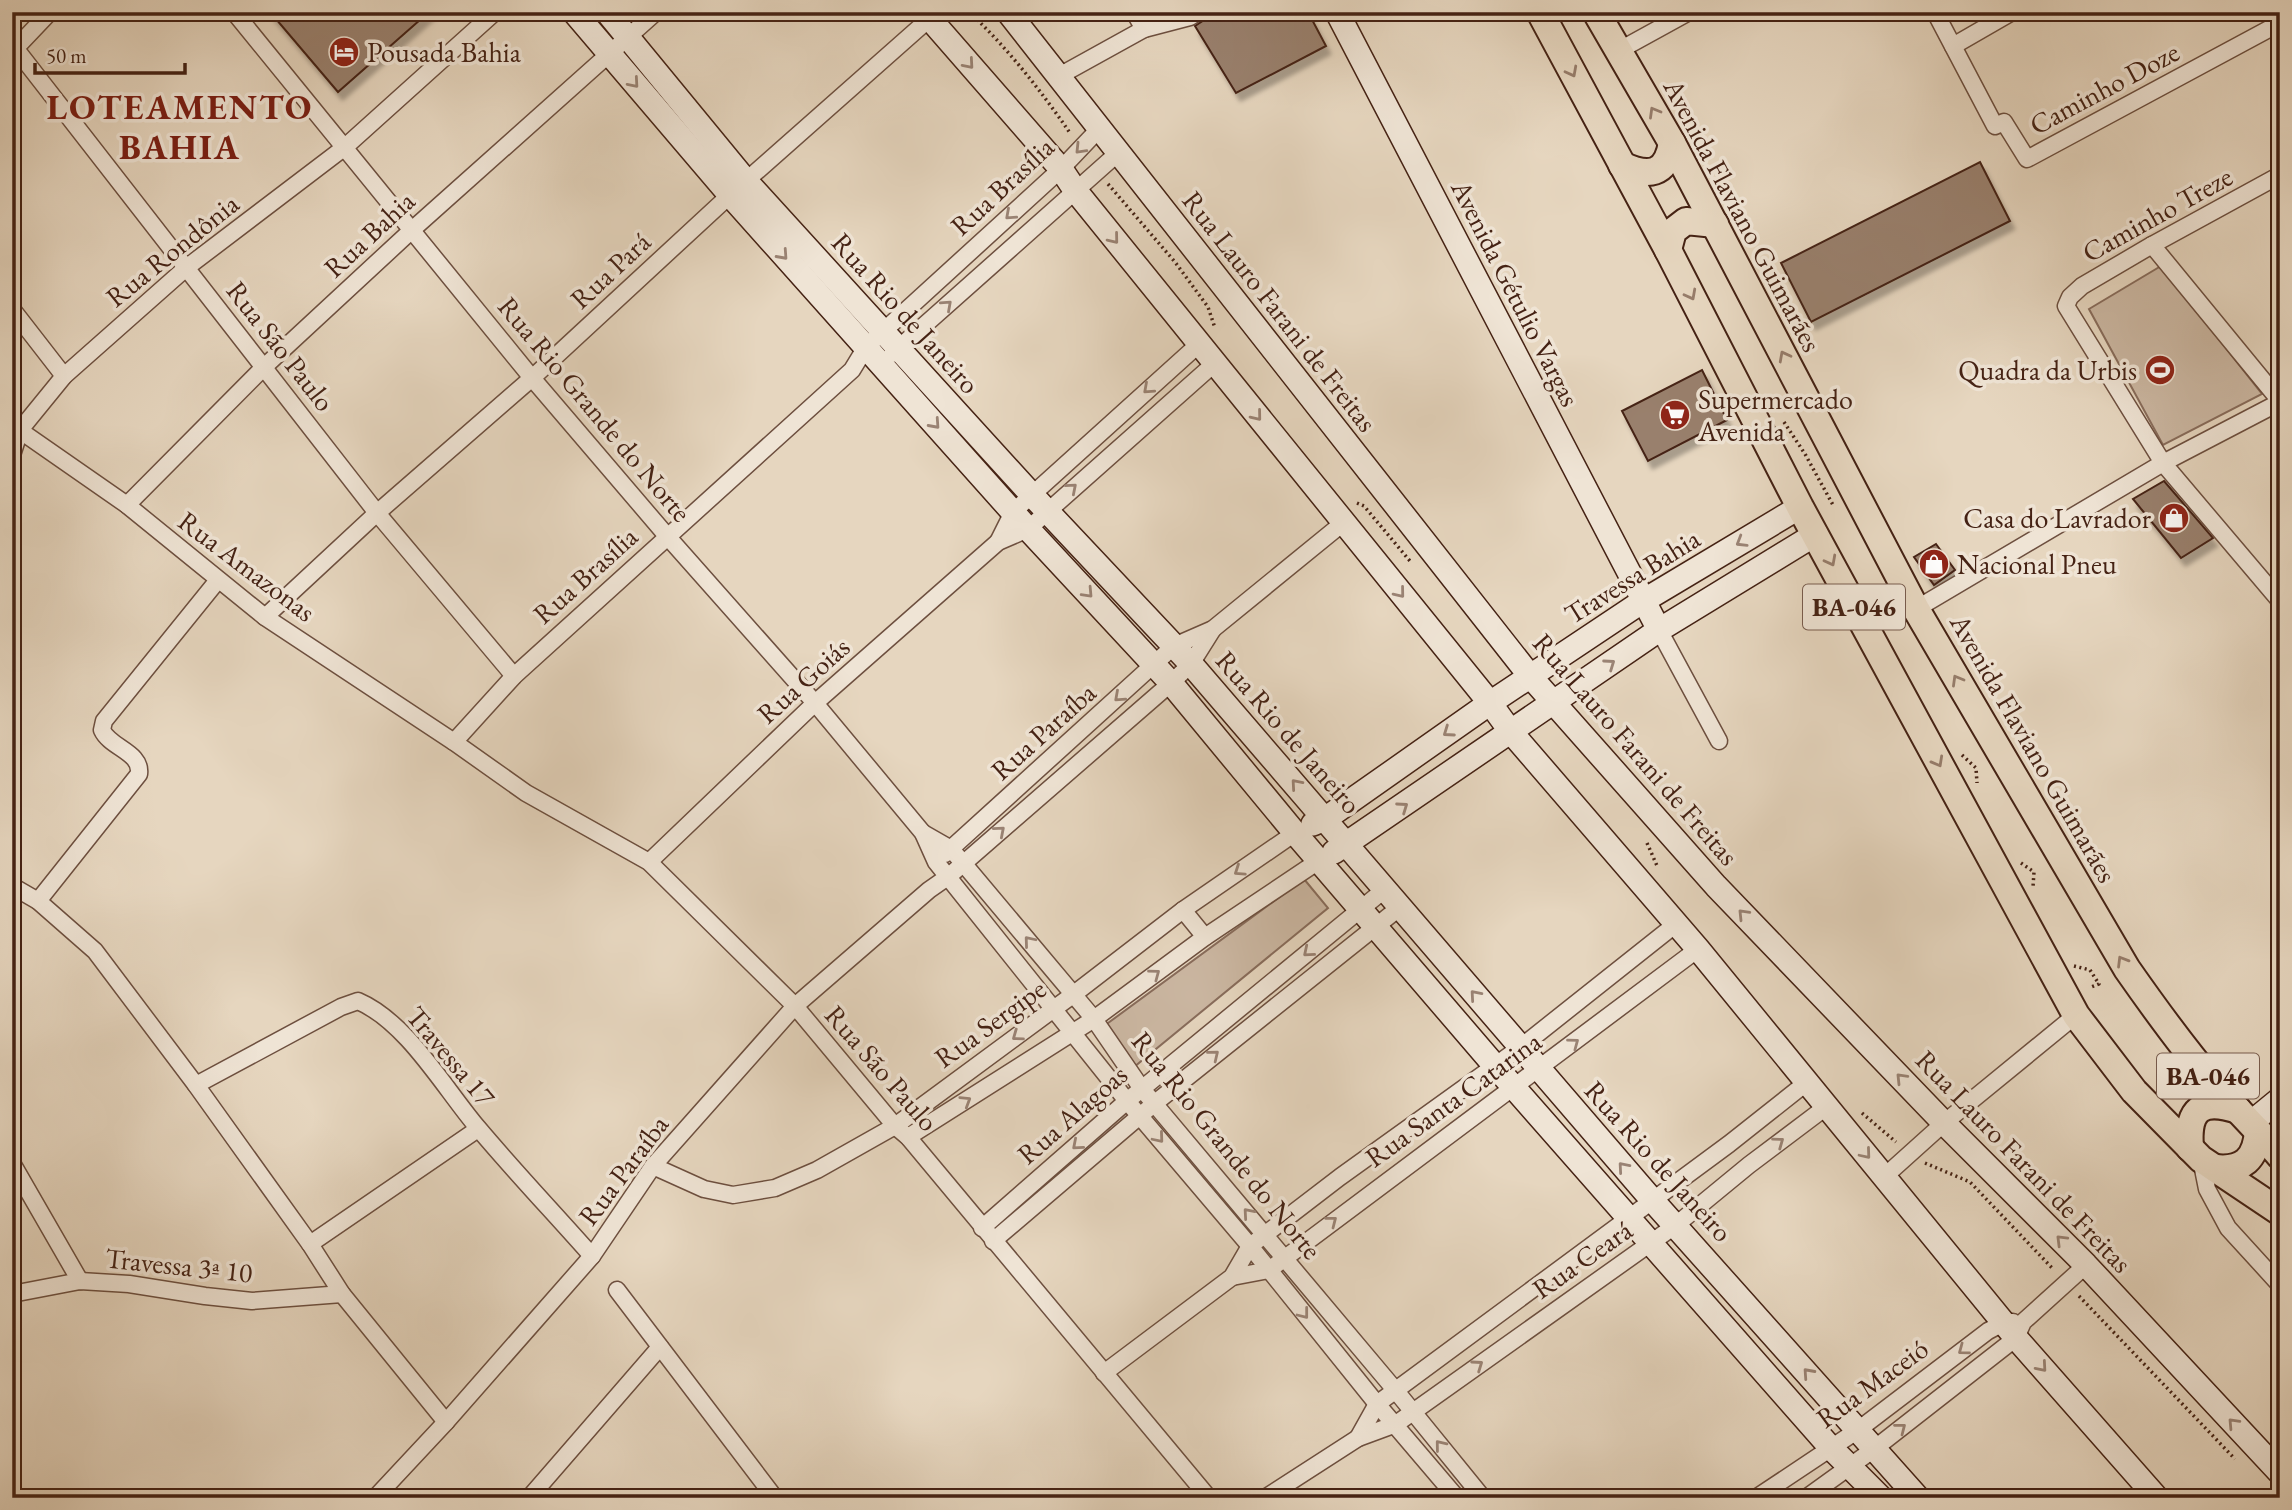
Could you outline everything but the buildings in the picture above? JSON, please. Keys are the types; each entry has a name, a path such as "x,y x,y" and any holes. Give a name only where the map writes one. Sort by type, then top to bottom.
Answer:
{"main road":[{"name":"BA-046","path":"1540,12 1668,250 1800,507 2076,1015 2134,1091 2202,1158 2280,1212"},
{"name":"Avenida Flaviano Guimarães","path":"1596,12 1672,143 1916,610 2127,970 2160,1017 2280,1156"},
{"path":"1622,165 1639,173 1657,170 1670,155 1672,143"},
{"path":"1668,250 1673,230 1686,221 1714,224"},
{"path":"2214,1104 2249,1121 2258,1144 2244,1164 2236,1168 2202,1158 2189,1129 2191,1120 2201,1108 2214,1104"}],"street":[{"path":"13,48 50,12"},
{"name":"Rua Rio Grande do Norte","path":"234,12 532,377 667,536 815,703 923,833 936,862 1127,1101 1250,1246 1377,1405 1458,1498"},
{"name":"Rua Rondônia","path":"16,428 64,376 186,268 345,147 495,12"},
{"name":"Rua Rio de Janeiro","path":"574,12 608,54 738,188 883,331 1191,664 1653,1201 1918,1498"},
{"name":"Rua Rio de Janeiro","path":"607,12 738,188 873,355 1028,529 1171,683 1495,1066 1830,1447 1881,1498"},
{"name":"Rua Bahia","path":"127,505 264,367 413,229 656,12"},
{"name":"Rua Lauro Farani de Freitas","path":"1008,12 1530,676 1716,886 1944,1123 2086,1265 2280,1473"},
{"path":"1134,12 1144,29"},
{"path":"1059,76 1144,29 1190,17 1198,12"},
{"name":"Avenida Gétulio Vargas","path":"1337,12 1659,629"},
{"path":"1618,51 1689,12"},
{"path":"1935,12 1953,46 2012,12"},
{"path":"927,16 1061,169 1075,190 1511,732 1698,949 1826,1107 2015,1327 2157,1498"},
{"name":"Rua Pará","path":"265,617 927,16"},
{"name":"Caminho Doze","path":"1953,46 1995,125 2004,122 2027,159 2280,23"},
{"name":"Rua São Paulo","path":"13,48 377,513 514,676"},
{"name":"Rua Brasília","path":"873,355 883,331 1061,169 1099,129"},
{"name":"Rua Brasília","path":"454,742 514,676 852,370 873,355 898,348 1118,153"},
{"name":"Caminho Treze","path":"2163,463 2066,306 2070,297 2082,286 2152,245 2277,182"},
{"path":"1916,610 2163,463 2280,402 2152,245"},
{"path":"12,309 64,376"},
{"name":"Rua Goiás","path":"998,542 1013,512 1031,494 1199,344"},
{"name":"Rua Goiás","path":"649,862 815,703 998,542 1028,529 1215,363"},
{"path":"12,455 16,428"},
{"name":"Rua Amazonas","path":"16,428 127,505 265,617 454,742"},
{"path":"2163,463 2280,601"},
{"name":"Travessa Bahia","path":"1296,832 1325,819 1490,703 1643,601 1800,507"},
{"name":"Rua Paraíba","path":"936,862 1174,646 1213,629 1343,523"},
{"path":"1320,860 1347,845 1659,629 1816,534"},
{"path":"38,901 139,774 140,766 137,760 107,739 102,730 104,721 218,580"},
{"name":"Rua Paraíba","path":"375,1498 446,1422 592,1256 653,1166 795,1006 1171,683 1191,664 1213,629"},
{"path":"1659,629 1719,741"},
{"name":"Rua São Paulo","path":"454,742 526,793 649,862 795,1006 895,1126 908,1137 1209,1498"},
{"name":"Rua Sergipe","path":"653,1166 704,1189 733,1195 775,1188 817,1170 895,1126 1054,1010 1183,910 1296,832"},
{"name":"Rua Rio Grande do Norte","path":"923,833 951,849 1074,994 1142,1089 1483,1498"},
{"name":"Rua Sergipe","path":"908,1137 1094,1019 1205,937 1320,860"},
{"path":"929,890 936,862"},
{"path":"12,886 38,901 94,951 197,1085 310,1244 342,1294 446,1422"},
{"name":"Rua Alagoas","path":"982,1228 1127,1101 1360,908 1392,899"},
{"name":"Rua Alagoas","path":"993,1241 1140,1115 1376,926 1392,899"},
{"path":"1183,910 1205,937"},
{"name":"Rua Santa Catarina","path":"1104,1373 1232,1277 1250,1246 1265,1234 1521,1047 1676,924"},
{"name":"Rua Santa Catarina","path":"1232,1277 1269,1270 1698,949"},
{"path":"1603,981 1623,1006"},
{"name":"Travessa 17","path":"197,1085 341,1007 358,1001 375,1009 396,1026 478,1129 592,1256"},
{"path":"1885,1177 1944,1123 2076,1015"},
{"name":"Rua Ceará","path":"1358,1438 1377,1405 1729,1144 1806,1083"},
{"path":"2249,1121 2280,1100"},
{"name":"Rua Ceará","path":"1265,1498 1358,1438 1396,1424 1676,1225 1826,1107"},
{"path":"310,1244 478,1129"},
{"path":"1729,1144 1749,1165"},
{"path":"2202,1158 2207,1189 2228,1228 2280,1285"},
{"path":"12,1163 80,1281"},
{"path":"1195,1182 1210,1170"},
{"path":"1340,1177 1358,1201"},
{"name":"Rua Maceió","path":"1807,1498 1874,1449 2086,1265"},
{"name":"Travessa 3ª 10","path":"12,1294 80,1281 129,1284 252,1301 342,1294"},
{"path":"617,1290 773,1497"},
{"name":"Rua Maceió","path":"1756,1498 1777,1492 1830,1447 1858,1430 1988,1331 2015,1327"},
{"path":"1330,1347 1347,1334"},
{"path":"529,1498 660,1347"}],"shaded area":[{"path":"2161,266 2262,394 2163,445 2089,309"},
{"path":"1304,879 1328,908 1134,1067 1104,1026"}],"place":[{"name":"Pousada Bahia","path":"344,52"},
{"name":"Quadra da Urbis","path":"2160,370"},
{"name":"Supermercado Avenida","path":"1675,415"},
{"name":"Casa do Lavrador","path":"2174,518"},
{"name":"Nacional Pneu","path":"1934,564"}],"district":[{"name":"LOTEAMENTO BAHIA","path":"180,126"}]}
